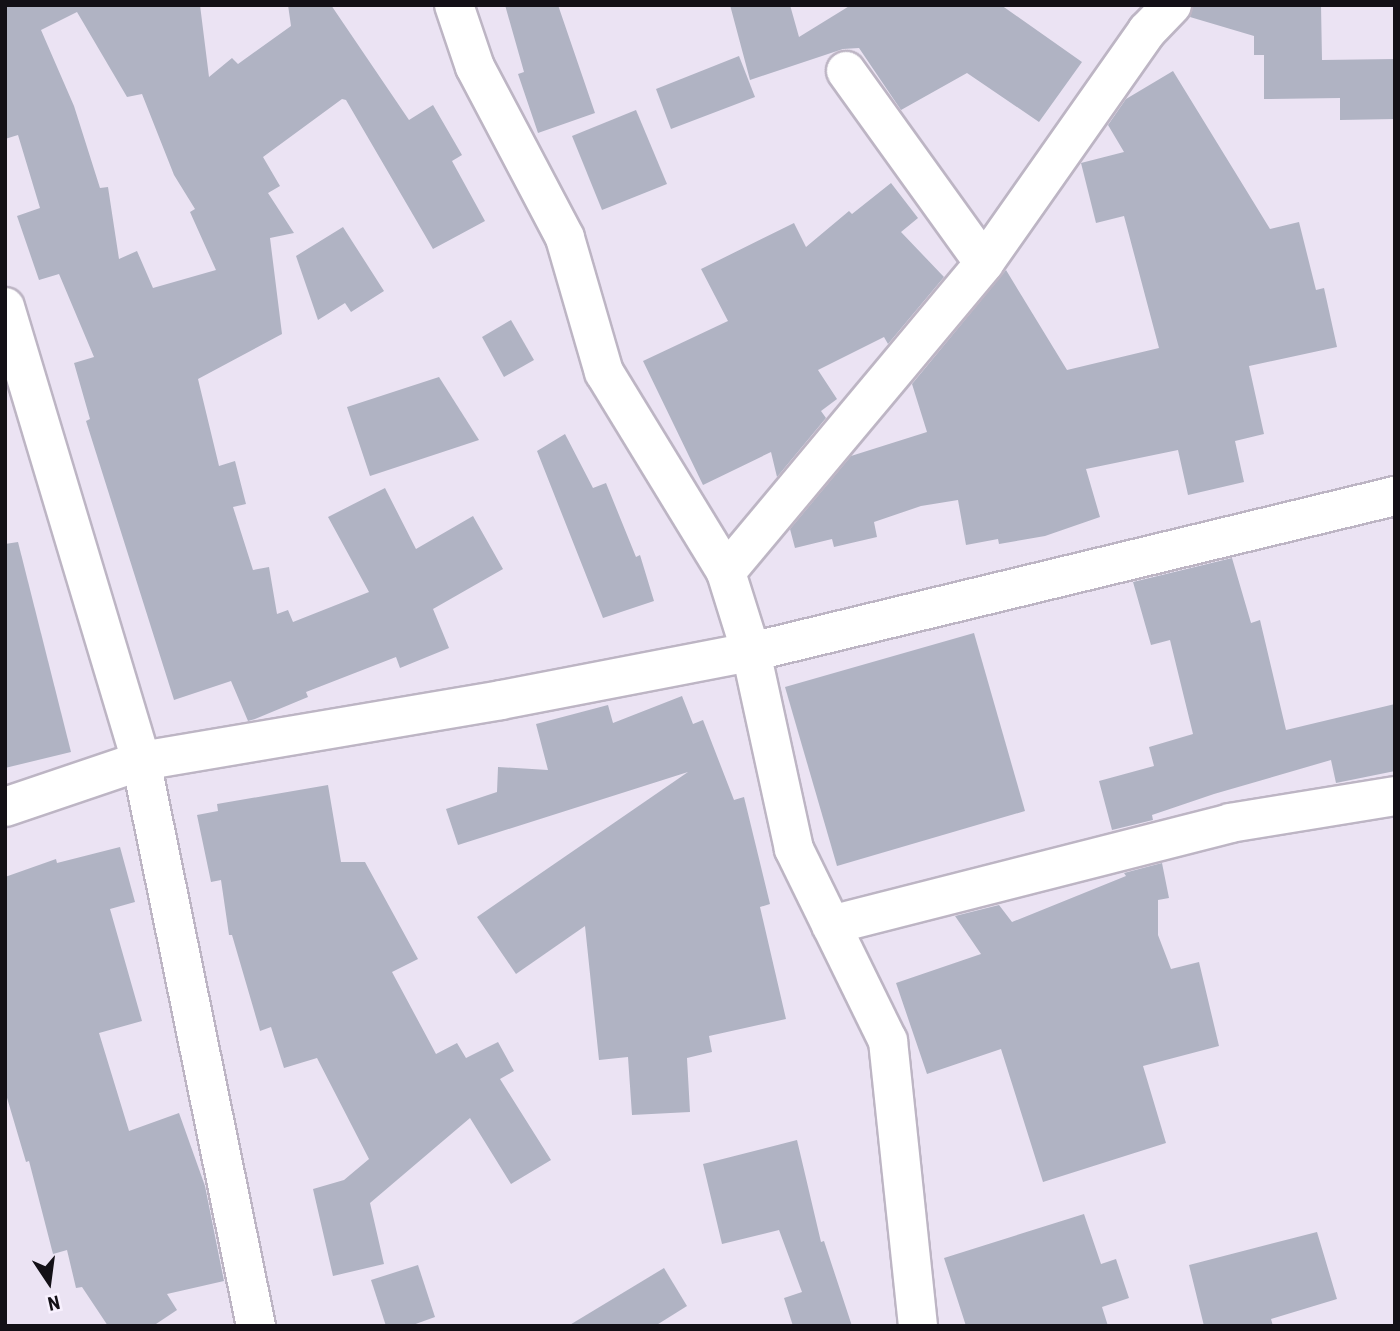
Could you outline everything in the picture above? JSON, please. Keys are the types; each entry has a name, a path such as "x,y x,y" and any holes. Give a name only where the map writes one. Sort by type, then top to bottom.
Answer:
{"street":[{"path":"454,5 475,67 565,238 604,372 726,572 751,652 794,849 888,1041 918,1326"},
{"path":"726,572 984,263 1147,31 1172,5"},
{"path":"846,71 984,263"},
{"path":"5,306 141,761 257,1326"},
{"path":"5,807 141,761 501,700 751,652 1395,496"},
{"path":"831,925 1230,823 1395,796"}],"building":[{"path":"5,5 200,5 209,77 232,58 238,64 291,26 288,5 331,5 409,120 433,105 462,155 452,161 485,221 433,249 346,100 342,99 263,157 280,186 268,193 294,233 270,238 282,334 198,379 219,466 235,461 246,504 233,507 253,570 269,567 277,614 288,610 293,622 369,592 328,517 385,488 416,549 473,516 503,569 433,609 449,648 400,668 396,657 306,692 308,697 248,721 231,681 174,700 86,421 90,419 74,363 94,357 59,274 39,280 17,216 40,208 18,135 5,139","holes":["77,12 127,97 142,94 174,175 195,209 190,212 216,270 153,288 137,251 119,259 108,187 100,188 74,106 41,30"]},
{"path":"505,5 558,5 595,113 538,133 518,74 524,72"},
{"path":"730,5 790,5 799,37 851,5 1001,5 1082,62 1039,122 967,73 901,110 859,48 843,49 750,80"},
{"path":"1193,5 1321,5 1322,60 1395,59 1395,119 1340,120 1340,98 1264,99 1264,55 1254,55 1254,36 1190,17"},
{"path":"739,56 755,97 671,129 656,89"},
{"path":"1173,71 1270,229 1299,222 1316,290 1324,288 1337,347 1249,366 1264,434 1235,441 1244,482 1188,495 1178,450 1086,469 1100,517 1045,536 999,544 998,539 966,545 958,500 921,506 874,522 877,537 834,547 832,539 795,548 790,529 851,456 927,432 912,384 1006,270 1067,370 1159,348 1124,216 1096,223 1081,163 1124,152 1108,125 1126,99"},
{"path":"636,110 667,184 602,210 572,136"},
{"path":"891,183 918,218 901,232 944,277 888,344 884,337 818,370 837,399 821,411 826,418 777,477 771,452 703,485 643,361 728,321 701,269 794,223 806,247 849,211 852,214"},
{"path":"343,227 384,291 351,312 345,303 318,320 296,256"},
{"path":"511,320 534,360 504,377 482,337"},
{"path":"439,377 479,440 370,476 347,407"},
{"path":"565,434 593,488 606,483 636,557 640,555 654,601 603,618 537,451"},
{"path":"18,542 71,752 5,768 5,544"},
{"path":"1232,558 1251,623 1260,620 1286,730 1395,704 1395,771 1336,783 1331,760 1214,794 1152,815 1153,820 1112,830 1099,781 1154,766 1149,747 1193,734 1170,640 1151,645 1133,582"},
{"path":"974,633 1025,811 837,866 785,687"},
{"path":"682,696 693,724 703,720 734,800 744,797 770,904 760,907 786,1019 709,1036 712,1052 687,1058 690,1112 632,1115 628,1057 599,1060 585,926 516,974 477,917 688,772 458,845 446,809 497,792 498,767 548,770 536,724 608,705 613,723"},
{"path":"328,785 341,862 365,862 418,959 392,972 436,1054 457,1043 466,1058 498,1042 514,1071 500,1079 551,1160 511,1184 470,1118 370,1203 384,1264 333,1276 313,1189 344,1180 369,1159 317,1058 284,1068 271,1027 260,1031 232,935 229,935 221,880 211,882 197,815 218,811 217,804"},
{"path":"120,847 135,902 110,909 142,1021 99,1033 129,1131 179,1113 205,1186 224,1281 167,1294 177,1310 153,1326 108,1326 82,1287 76,1288 67,1250 53,1254 29,1161 26,1162 5,1091 5,877 56,859 57,863"},
{"path":"1162,863 1169,898 1158,900 1158,935 1171,969 1199,962 1219,1046 1143,1066 1166,1143 1043,1182 1001,1049 927,1074 896,983 981,954 955,916 999,905 1012,922 1126,876 1124,873"},
{"path":"797,1140 821,1242 824,1241 852,1326 793,1326 784,1298 802,1292 779,1230 722,1244 703,1164"},
{"path":"1084,1214 1101,1264 1116,1259 1129,1298 1102,1307 1108,1326 966,1326 944,1258"},
{"path":"1317,1232 1337,1299 1271,1319 1273,1326 1204,1326 1189,1265"},
{"path":"418,1265 435,1317 410,1326 386,1326 371,1280"},
{"path":"664,1268 687,1306 655,1326 568,1326"}]}
